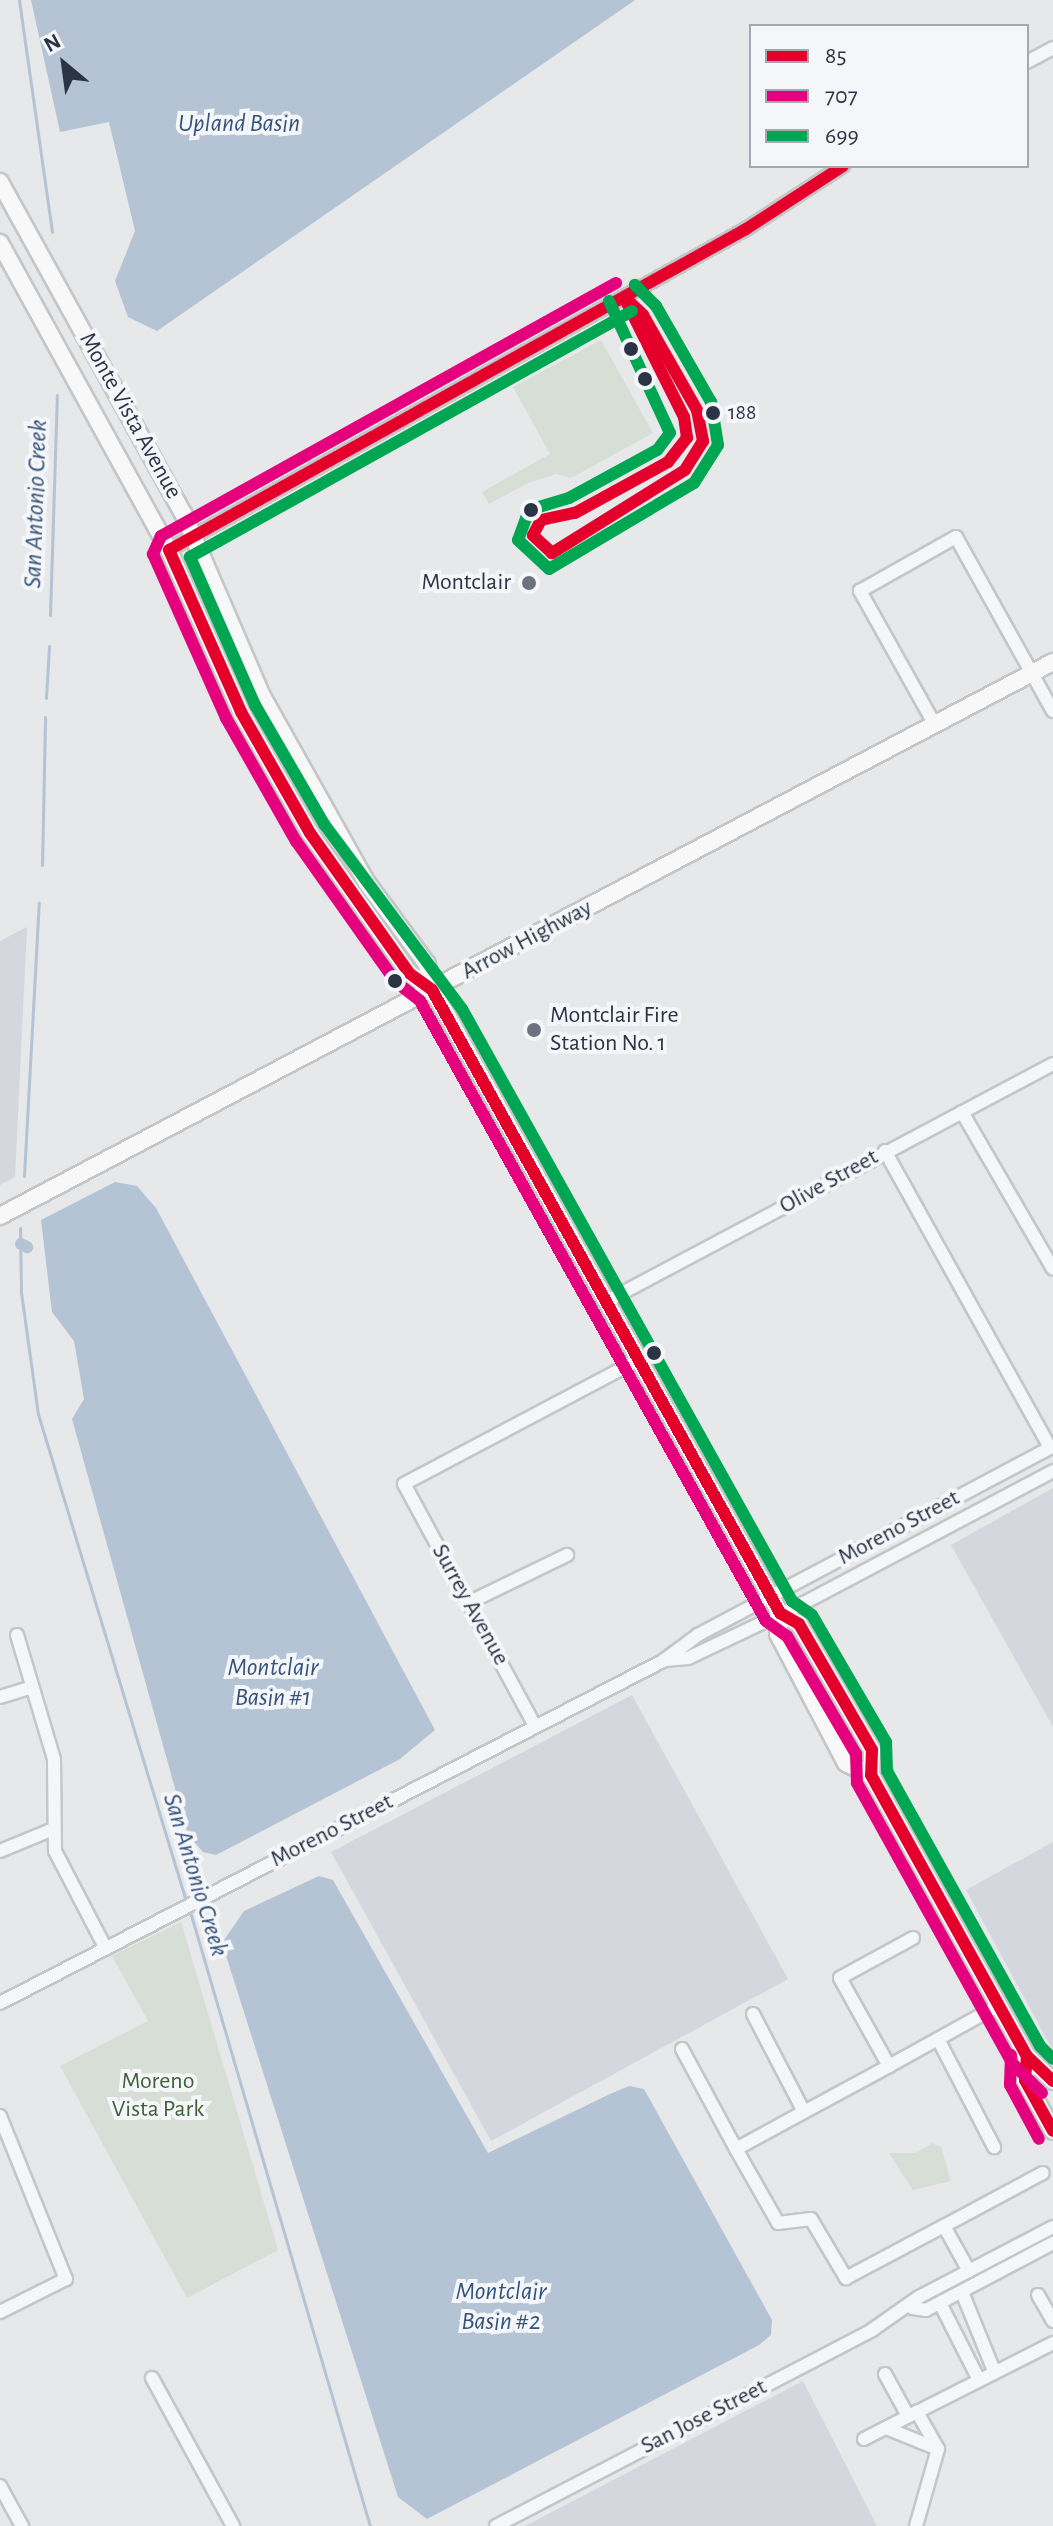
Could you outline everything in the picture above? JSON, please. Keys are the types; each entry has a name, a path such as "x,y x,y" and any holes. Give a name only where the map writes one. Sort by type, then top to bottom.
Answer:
{"main road":[{"name":"Monte Vista Avenue","path":"0,182 193,536 263,698 367,883 427,964 432,990 780,1613 799,1624 872,1750 871,1775 1027,2056 1053,2081"},
{"name":"Monte Vista Avenue","path":"0,243 169,550 241,712 310,833 409,973 432,990"},
{"name":"Arrow Highway","path":"0,1216 1053,662"},
{"name":"Monte Vista Avenue","path":"780,1613 778,1634 846,1763 871,1775"},
{"name":"Monte Vista Avenue","path":"1027,2056 1025,2080 1053,2131"}],"street":[{"path":"1029,61 1053,48"},
{"path":"169,550 746,229 840,168"},
{"path":"935,725 860,591 956,537 1053,711"},
{"name":"Olive Street","path":"607,1301 1053,1064"},
{"path":"962,1112 1053,1269"},
{"path":"885,1151 1052,1447"},
{"name":"Surrey Avenue","path":"535,1726 404,1484 640,1359"},
{"name":"Moreno Street","path":"0,2003 663,1661 771,1596 1052,1447"},
{"name":"Moreno Street","path":"663,1661 688,1658 1053,1471"},
{"path":"470,1602 567,1555"},
{"path":"17,1635 54,1759 55,1851 106,1949"},
{"path":"0,1697 32,1687"},
{"path":"0,1851 53,1829"},
{"path":"889,2066 840,1978 913,1938"},
{"path":"736,2149 999,2005"},
{"path":"753,2014 804,2112"},
{"path":"938,2039 994,2147"},
{"path":"682,2049 778,2223 811,2219 846,2278 1043,2173"},
{"path":"0,2116 66,2279 0,2312"},
{"path":"944,2226 969,2271"},
{"name":"San Jose Street","path":"912,2308 919,2297 1053,2227"},
{"name":"San Jose Street","path":"496,2526 912,2308 940,2303 1053,2243"},
{"path":"962,2292 994,2371"},
{"path":"1038,2295 1053,2321"},
{"path":"940,2303 978,2378"},
{"path":"864,2439 978,2378 1052,2346"},
{"path":"885,2374 938,2449"},
{"path":"152,2378 233,2526"},
{"path":"886,2428 938,2449"},
{"path":"916,2526 938,2449"},
{"path":"0,2486 22,2526"}],"shaded area":[{"path":"27,927 15,1177 0,1185 0,941"},
{"path":"1053,1488 1053,1727 951,1545"},
{"path":"632,1695 788,1979 491,2141 331,1852"},
{"path":"1053,1842 1053,2051 966,1890"},
{"path":"803,2381 877,2526 525,2526"}],"green space":[{"path":"601,340 653,433 571,478 556,474 528,483 489,504 482,492 550,454 513,387"},
{"name":"Moreno Vista Park","path":"181,1922 278,2250 187,2298 60,2066 148,2021 112,1956"},
{"path":"933,2143 941,2147 951,2181 913,2190 889,2153 915,2153"}],"water":[{"name":"Upland Basin","path":"31,0 635,0 157,331 128,317 115,281 135,231 109,122 60,132"},
{"name":"Montclair Basin #1","path":"115,1182 137,1186 156,1208 435,1730 400,1759 216,1855 203,1852 188,1835 72,1419 84,1399 74,1341 52,1312 41,1220"},
{"name":"Montclair Basin #2","path":"319,1876 333,1880 488,2153 629,2086 644,2089 772,2320 771,2335 759,2345 427,2519 398,2497 222,1943 244,1911"}],"waterway":[{"name":"San Antonio Creek","path":"19,0 52,232"},
{"name":"San Antonio Creek","path":"50,615 57,395"},
{"name":"San Antonio Creek","path":"46,698 49,646"},
{"name":"San Antonio Creek","path":"42,865 45,717"},
{"name":"San Antonio Creek","path":"24,1176 39,902"},
{"name":"San Antonio Creek","path":"20,1228 21,1292 38,1414 186,1901"},
{"name":"San Antonio Creek","path":"21,1244 27,1247"},
{"name":"San Antonio Creek","path":"189,1908 370,2526"}],"transit line":[{"name":"85","path":"840,168 746,229 169,550 241,712 310,833 409,973 432,990 780,1613 799,1624 872,1750 871,1775 1027,2056 1053,2081"},
{"name":"707","path":"616,283 161,536 153,554 226,718 296,841 396,982 420,1001 766,1621 787,1636 856,1754 857,1783 1013,2064 1042,2093"},
{"name":"699","path":"609,301 670,433 657,450 569,498 529,510 518,540 549,569 694,483 718,445 711,402 656,306 635,285"},
{"name":"85","path":"624,297 643,315 697,410 703,441 685,470 552,553 533,535 541,520 575,513 668,462 687,438 684,417 624,297"},
{"name":"699","path":"632,311 190,557 255,705 324,824 462,1009 792,1601 812,1615 886,1742 887,1771 1040,2046 1053,2059"},
{"name":"707","path":"1011,2055 1010,2085 1039,2139"},
{"name":"85","path":"1027,2056 1025,2080 1053,2131"}],"place":[{"name":"188","path":"713,413"},
{"name":"Montclair","path":"529,583"},
{"name":"Montclair Fire Station No. 1","path":"534,1030"}]}
